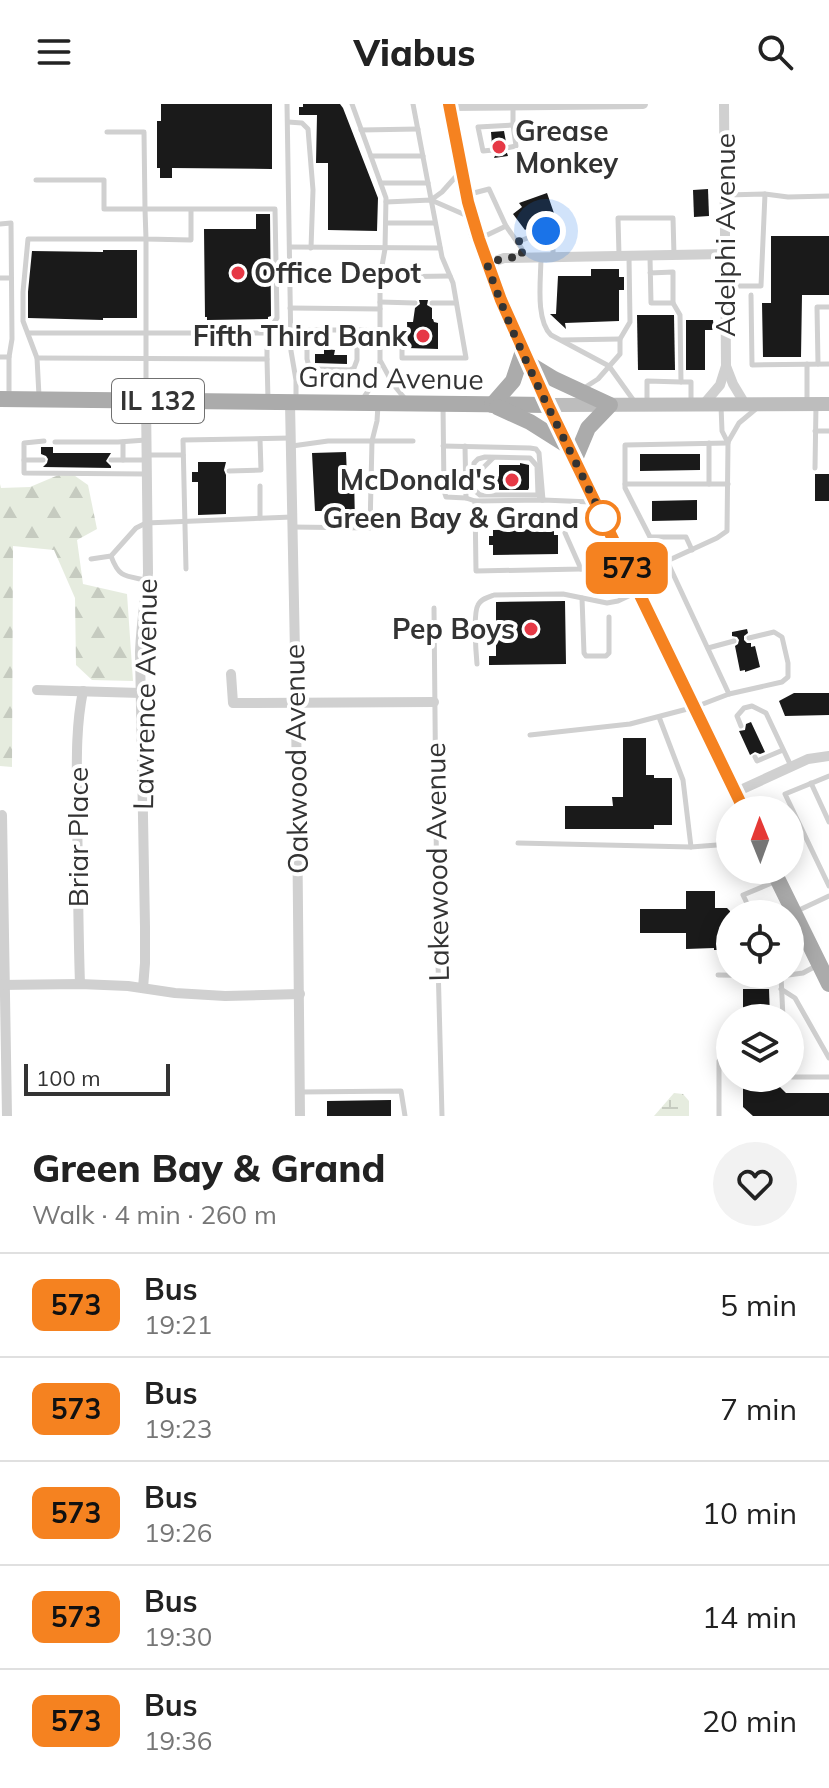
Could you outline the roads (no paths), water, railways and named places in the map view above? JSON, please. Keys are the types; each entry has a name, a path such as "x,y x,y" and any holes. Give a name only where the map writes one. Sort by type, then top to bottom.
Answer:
{"main road":[{"path":"450,105 473,218 501,300 548,405 738,796"},
{"path":"526,358 554,379 610,405 588,428 572,453"},
{"path":"526,358 513,381 492,405 530,422 572,453"},
{"name":"Grand Avenue","path":"4,399 443,405 817,404"},
{"path":"804,935 829,984"}],"street":[{"path":"450,105 643,104"},
{"name":"Adelphi Avenue","path":"697,405 720,385 726,366 724,104"},
{"path":"487,264 504,258 522,257 726,254"},
{"name":"Adelphi Avenue","path":"726,366 745,404"},
{"name":"Lawrence Avenue","path":"143,988 141,621 147,580 146,401"},
{"name":"Oakwood Avenue","path":"293,403 300,1116"},
{"path":"231,674 233,703 434,702"},
{"path":"37,690 141,693"},
{"name":"Briar Place","path":"80,984 77,755 83,691"},
{"path":"736,792 808,759 829,756"},
{"path":"2,815 7,1116"},
{"path":"3,985 80,984 225,996 300,994"}],"lane":[{"path":"287,104 291,351 296,380 293,403"},
{"path":"352,104 386,202 385,249 380,277 380,361 375,381 359,403"},
{"path":"291,330 380,333 400,338 402,358 466,358 450,276 440,248 413,104"},
{"path":"506,148 516,146 513,105"},
{"path":"288,122 302,123 308,129 313,190 311,248"},
{"path":"493,150 483,151 478,127 513,125"},
{"path":"361,130 418,129"},
{"path":"107,132 144,132 146,401"},
{"path":"371,156 423,156"},
{"path":"431,200 461,171"},
{"path":"36,180 104,180 104,209 275,209 277,318 267,333 268,402"},
{"path":"381,183 428,183"},
{"path":"467,195 489,189 506,226 522,249 522,257"},
{"path":"726,286 761,286 765,194"},
{"path":"726,195 829,196"},
{"path":"386,202 431,200 473,218"},
{"path":"39,399 37,358 23,321 28,239 191,240 191,209"},
{"path":"580,390 598,379 620,354 620,339 630,322 618,218 673,218 674,255"},
{"path":"0,224 11,223 12,339 4,399"},
{"path":"386,223 435,223"},
{"path":"479,239 506,226"},
{"path":"517,242 546,231 553,257"},
{"path":"290,247 440,248"},
{"path":"0,250 11,250"},
{"path":"650,256 651,303 673,303"},
{"path":"541,257 541,318 548,332 609,366 622,386 642,405"},
{"path":"650,273 673,272 673,303 680,315 681,382"},
{"path":"380,277 450,276"},
{"path":"0,278 11,278"},
{"path":"751,295 752,365 829,364"},
{"path":"290,308 415,303"},
{"path":"432,303 456,303"},
{"path":"818,364 817,307 829,307"},
{"path":"307,330 309,367 350,370 357,360 357,330"},
{"path":"28,333 267,333"},
{"path":"561,340 620,339"},
{"path":"0,357 9,357"},
{"path":"37,358 267,359"},
{"path":"380,361 409,404"},
{"path":"807,364 817,404 815,468"},
{"path":"642,405 647,381 691,382 697,405"},
{"path":"91,559 111,556 136,528 146,523 260,518 370,528 372,441 378,404"},
{"path":"728,443 739,423 761,404"},
{"path":"443,405 444,495 451,499 475,501 540,498"},
{"path":"477,664 476,609 482,600 494,595 563,594 611,603 640,594 667,561 727,531 728,443 722,431 721,405"},
{"path":"815,431 829,431"},
{"path":"229,471 261,470 260,439"},
{"path":"55,442 147,440"},
{"path":"186,569 183,440 413,441"},
{"path":"44,441 24,443 24,473 146,474"},
{"path":"123,442 123,460"},
{"path":"709,443 709,484"},
{"path":"692,550 686,537 650,537 625,488 625,445 728,443"},
{"path":"443,446 536,449 539,453 540,498"},
{"path":"465,446 466,498"},
{"path":"111,460 183,455"},
{"path":"540,498 537,466 530,458 478,459 473,468 473,489 480,495 596,502"},
{"path":"24,460 43,460"},
{"path":"625,484 728,484"},
{"path":"260,486 260,518"},
{"path":"475,501 476,571 581,569 592,567 619,550 667,561"},
{"path":"565,533 581,569"},
{"path":"111,556 119,573 147,580"},
{"path":"667,561 729,694"},
{"path":"582,598 586,656 608,655 609,617"},
{"name":"Lakewood Avenue","path":"434,608 442,1116"},
{"path":"530,735 630,724 695,707 729,694 782,682 788,677 782,637 774,632 749,638"},
{"path":"708,648 734,641"},
{"path":"741,726 737,716 744,708 752,706 766,713 791,767"},
{"path":"659,717 683,780 691,847"},
{"path":"755,757 757,761 783,750"},
{"path":"829,776 785,794 829,886"},
{"path":"811,783 829,822"},
{"path":"518,843 716,845"},
{"path":"745,900 743,895 761,884"},
{"path":"804,908 829,896"},
{"path":"804,972 818,964"},
{"path":"781,989 782,1004"},
{"path":"781,989 795,998 829,1058"},
{"path":"804,1077 829,1077"},
{"path":"300,1092 401,1091 405,1116"},
{"path":"719,1092 719,1116"}],"place":[{"name":"Grease Monkey","path":"499,147"},
{"name":"Office Depot","path":"238,273"},
{"name":"Fifth Third Bank","path":"423,336"},
{"name":"McDonald's","path":"512,480"},
{"name":"Green Bay & Grand","path":"603,518"},
{"name":"Pep Boys","path":"531,629"}]}
